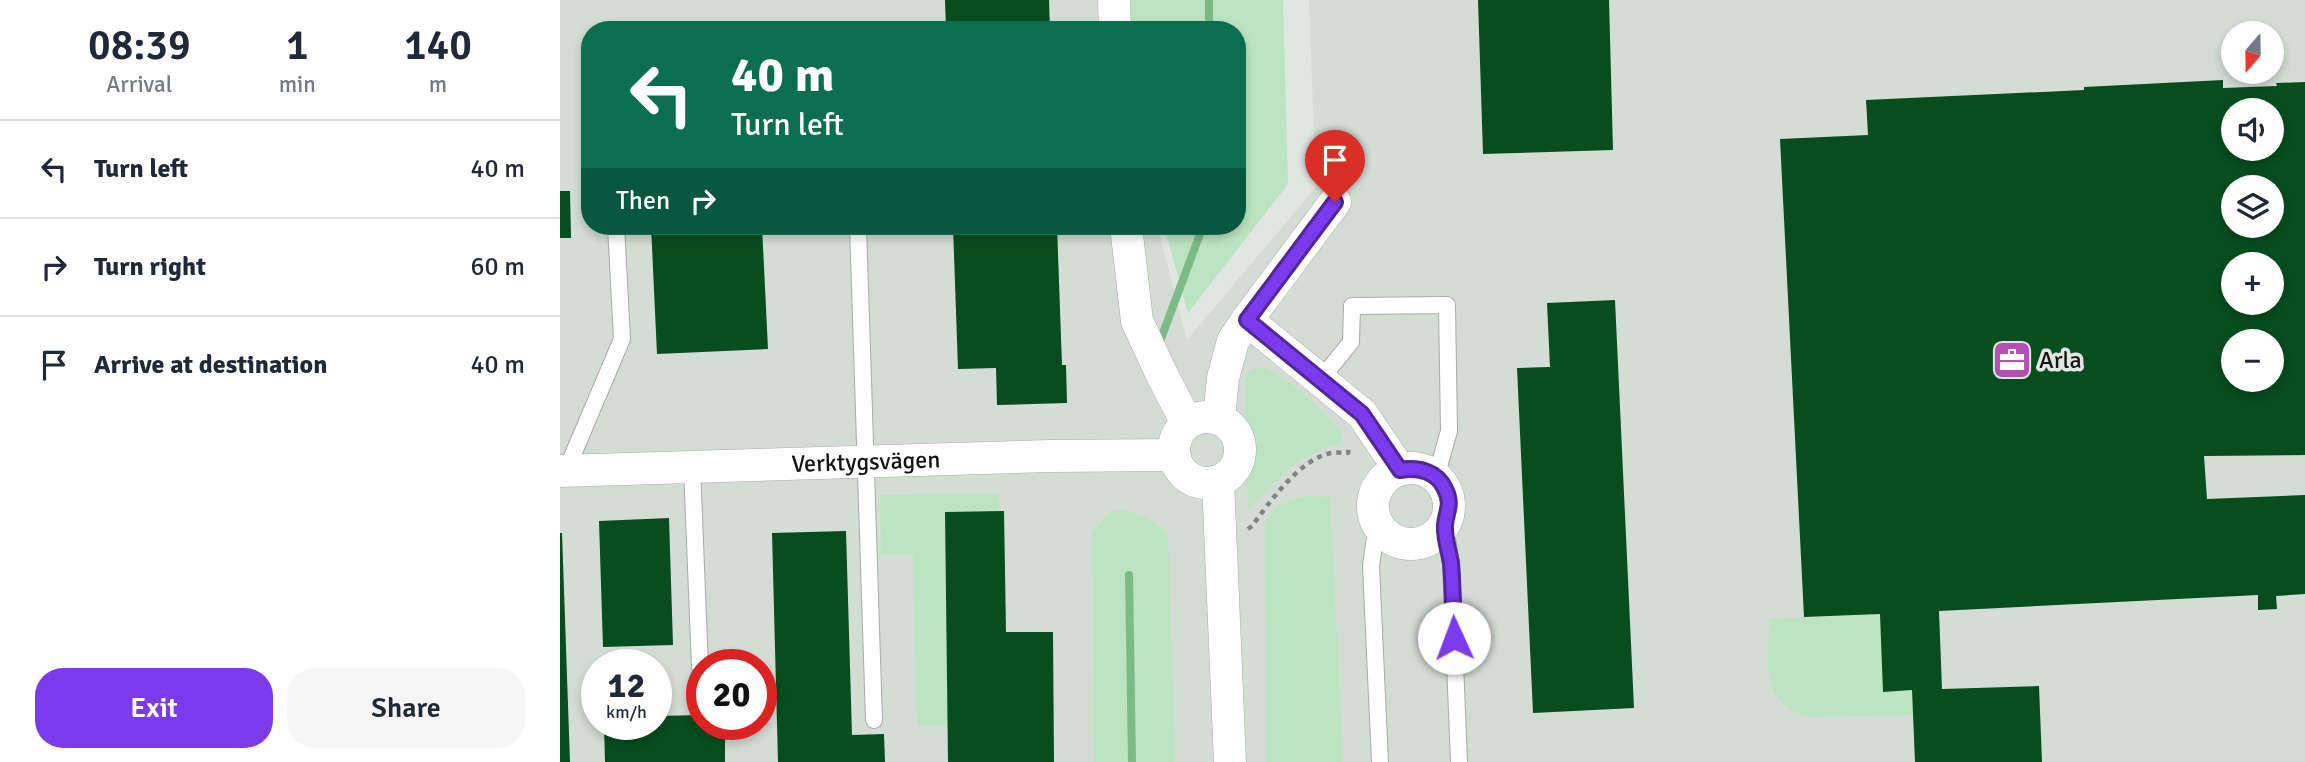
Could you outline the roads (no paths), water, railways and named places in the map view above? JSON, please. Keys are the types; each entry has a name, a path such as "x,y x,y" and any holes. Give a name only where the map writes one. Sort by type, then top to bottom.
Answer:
{"street":[{"path":"1114,0 1115,21"},
{"path":"1219,418 1223,378 1233,341 1335,202"},
{"path":"1127,235 1137,321 1187,423"},
{"path":"1247,320 1362,414 1400,470"},
{"path":"1197,418 1219,418 1236,434 1240,445 1236,467 1228,476 1209,484 1190,479 1176,465 1173,455 1175,437 1187,423 1197,418"},
{"name":"Verktygsvägen","path":"563,471 1050,456 1173,455"},
{"path":"1400,470 1424,470 1436,477 1445,487 1449,499 1449,513 1445,525 1425,542 1414,545 1392,540 1377,523 1373,502 1376,492 1388,475 1400,470"},
{"path":"1218,481 1230,762"}],"lane":[{"path":"563,471 622,339 616,235"},
{"path":"858,235 874,720"},
{"path":"1321,379 1351,342 1352,306 1447,305 1449,431 1436,477"},
{"path":"692,467 699,649"},
{"path":"1377,523 1371,565 1380,762"},
{"path":"1445,525 1451,564 1459,762"}],"waterway":[{"path":"1209,0 1209,21"},
{"path":"1159,344 1200,235"},
{"path":"1129,575 1132,762"}],"place":[{"name":"Arla","path":"2012,360"}]}
